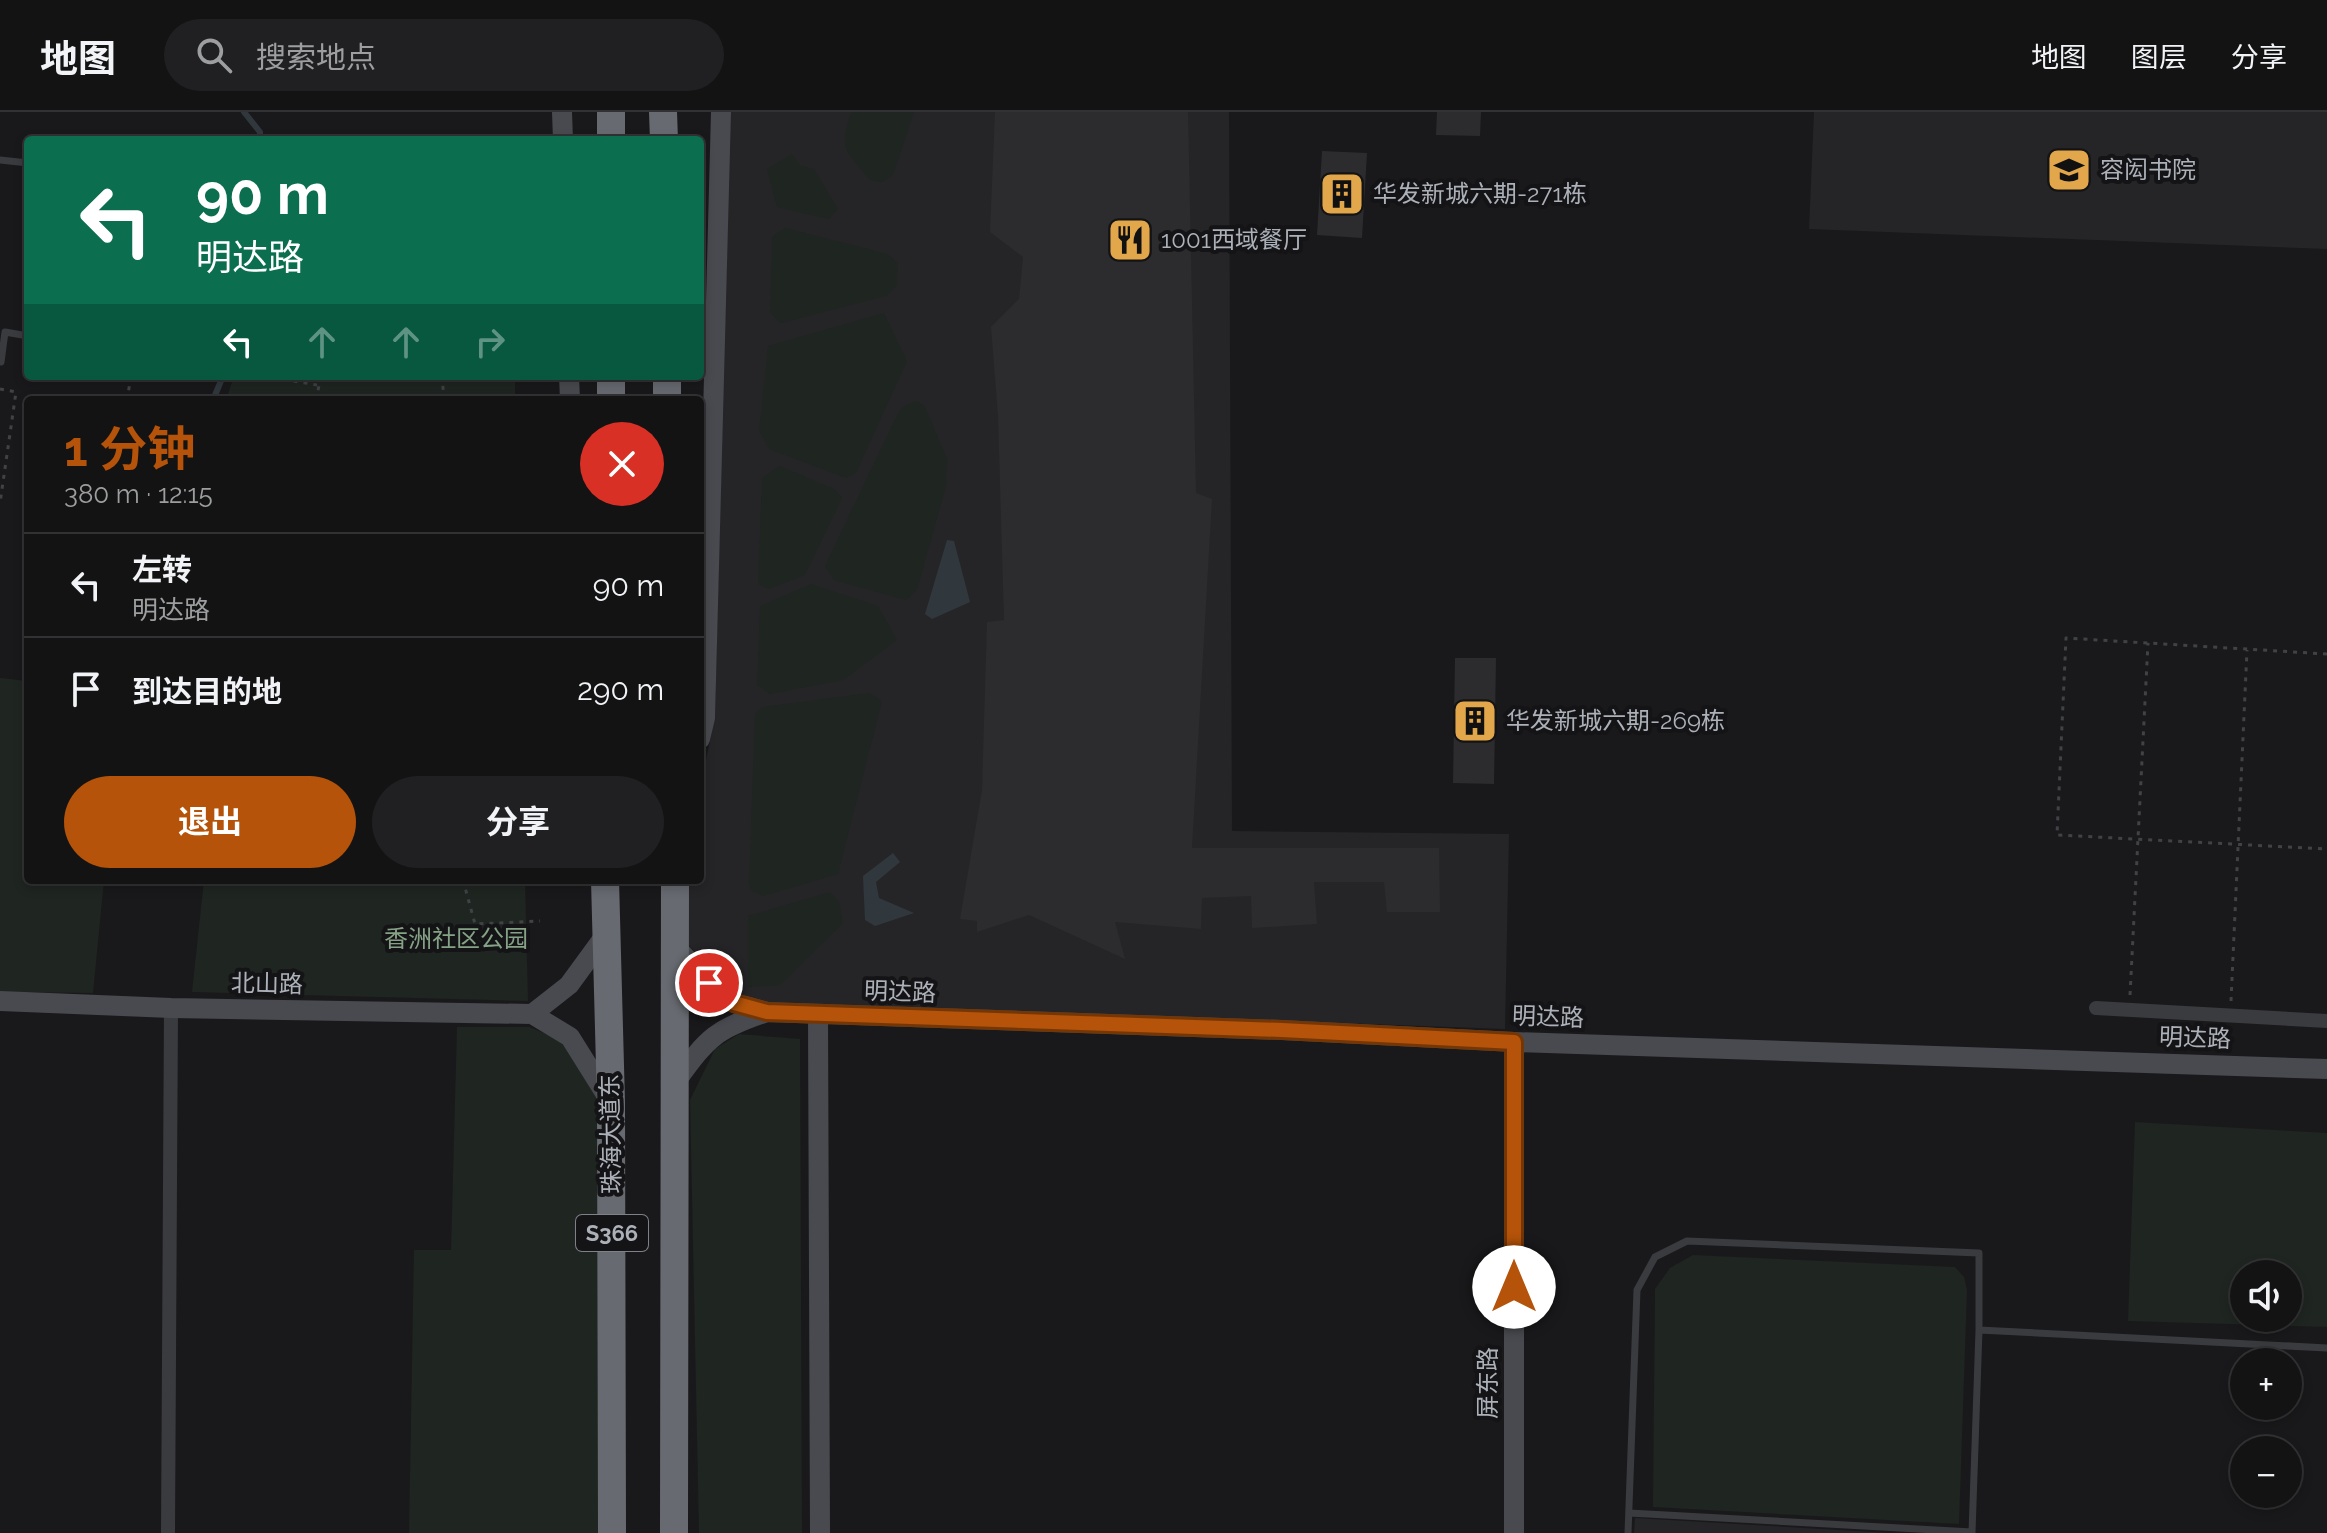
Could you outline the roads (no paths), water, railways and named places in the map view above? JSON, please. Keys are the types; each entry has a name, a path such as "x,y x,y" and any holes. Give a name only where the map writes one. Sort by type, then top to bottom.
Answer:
{"highway":[{"path":"611,112 611,136"},
{"path":"663,112 664,136"},
{"name":"珠海大道东","path":"605,884 611,1103 612,1533"},
{"name":"S366","path":"674,1533 675,884"}],"street":[{"path":"562,112 563,136"},
{"path":"704,722 721,112"},
{"path":"607,933 569,985 532,1014 570,1037 611,1103"},
{"name":"明达路","path":"676,947 709,983 734,1003 767,1012 1267,1029 1514,1042 2327,1069"},
{"name":"北山路","path":"0,1001 171,1008 532,1014"},
{"path":"168,1533 171,1008"},
{"path":"2096,1008 2327,1021"},
{"name":"明达路","path":"677,1080 703,1044 730,1025 767,1012"},
{"path":"818,1015 820,1533"},
{"name":"屏东路","path":"1514,1042 1514,1533"}],"lane":[{"path":"0,160 24,163"},
{"path":"1,362 3,332 24,335"},
{"path":"1628,1533 1637,1290 1655,1257 1687,1241 1979,1253 1972,1532 1629,1513"},
{"path":"1979,1330 2327,1348"}],"waterway":[{"path":"244,112 260,136"},
{"path":"215,396 221,380"}],"place":[{"name":"容闳书院","path":"2069,170"},
{"name":"华发新城六期-271栋","path":"1342,194"},
{"name":"1001西域餐厅","path":"1130,240"},
{"name":"华发新城六期-269栋","path":"1475,721"}],"park label":[{"name":"香洲社区公园","path":"456,939"}]}
